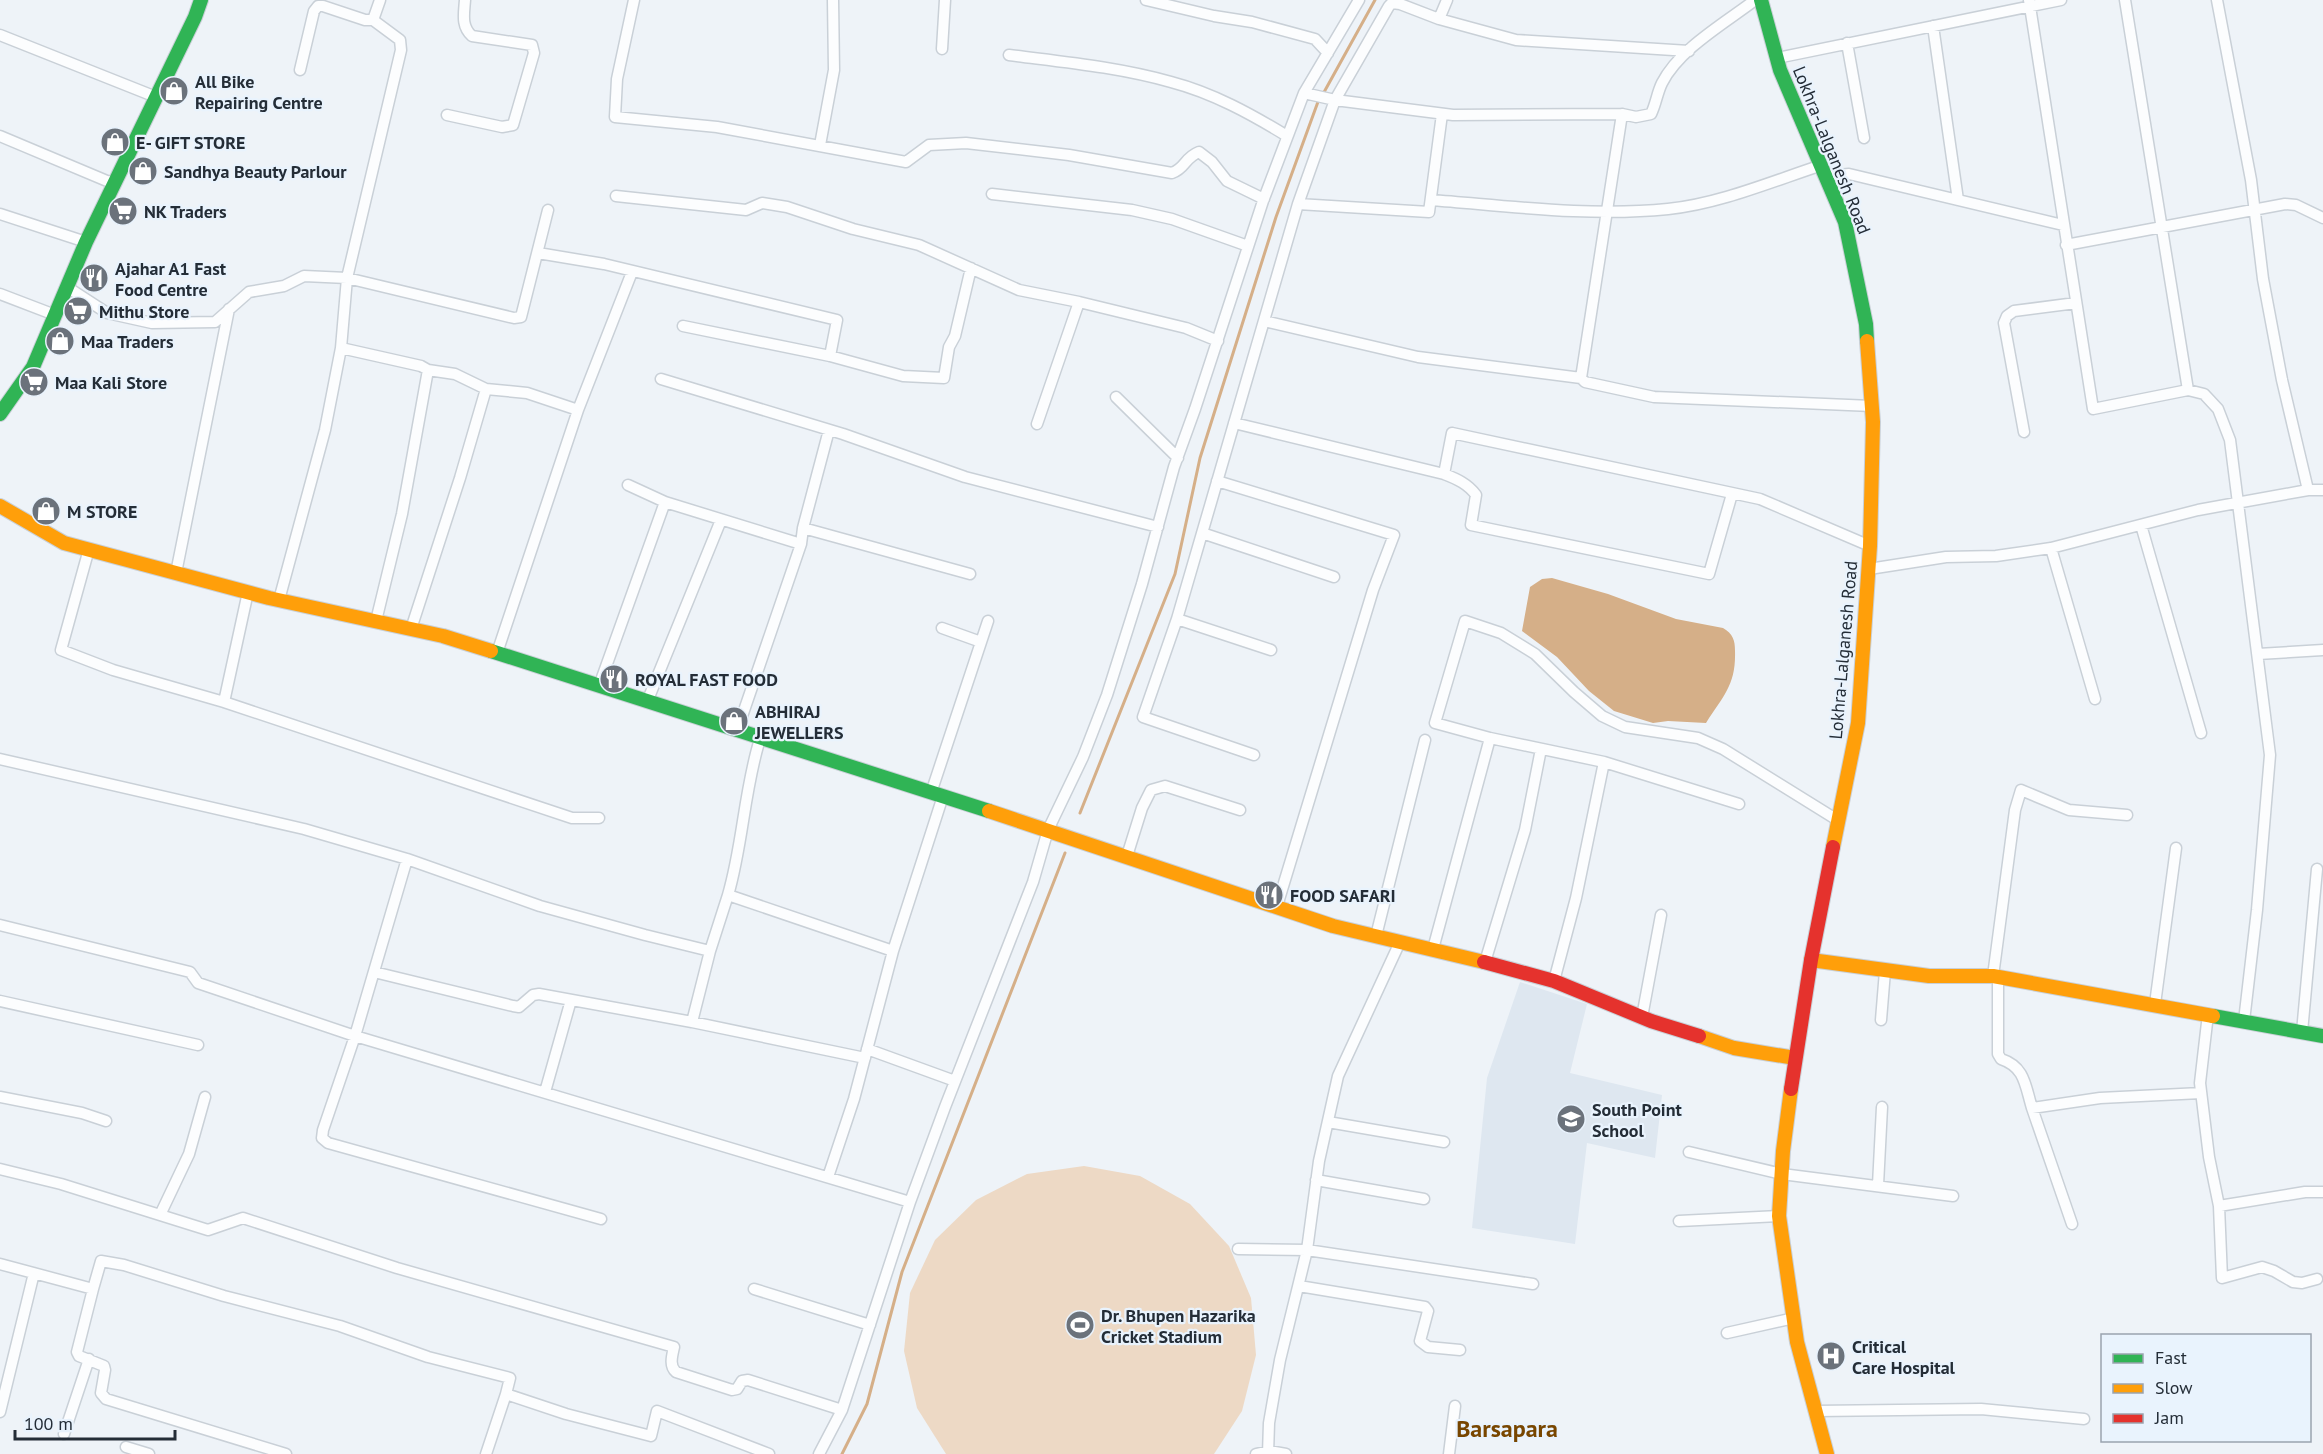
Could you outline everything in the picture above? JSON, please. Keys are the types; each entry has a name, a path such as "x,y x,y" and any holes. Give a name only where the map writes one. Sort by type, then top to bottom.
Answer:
{"street":[{"path":"0,414 33,367 86,242 201,0"},
{"path":"373,20 380,0"},
{"path":"447,115 502,127 513,125 534,53 532,45 472,36 466,30 464,23 465,0"},
{"path":"634,0 617,79 615,117 717,127 906,162 929,145 966,143 1069,155 1172,173 1180,170 1189,156 1199,152 1212,162 1227,181 1264,199"},
{"path":"820,146 834,70 833,0"},
{"path":"942,49 945,0"},
{"path":"1146,0 1214,16 1252,22 1315,39 1328,53"},
{"path":"819,1454 842,1410 910,1202 1033,882 1048,830 1083,757 1107,695 1143,584 1178,458 1287,136 1328,53 1359,0"},
{"path":"1439,19 1447,0"},
{"path":"1308,94 1334,100 1442,114 1622,114 1636,117 1651,114 1661,85 1672,68 1689,51 1755,0"},
{"name":"Lokhra-Lalganesh Road","path":"1761,0 1777,58 1845,222 1866,324 1872,406 1869,569 1858,723 1811,960 1795,1058 1779,1216 1797,1342 1827,1454"},
{"path":"1777,58 1933,26 2030,3 2061,0"},
{"path":"2125,0 2188,390"},
{"path":"2217,0 2254,211 2263,279 2282,380 2308,490"},
{"path":"1254,755 1143,717 1177,619 1298,204 1334,100 1392,3 1439,19 1516,40 1689,51"},
{"path":"2030,3 2093,409 2188,390 2204,394 2218,409 2230,440 2270,755 2257,910 2244,1021"},
{"path":"279,600 325,430 341,348 347,278 401,50 400,40 373,20 365,20 318,6 314,11 300,70"},
{"path":"1933,26 1958,200"},
{"path":"0,35 156,98"},
{"path":"1847,43 1864,138"},
{"path":"1009,55 1085,65 1173,82 1225,102 1287,136"},
{"path":"1298,204 1429,212 1442,114"},
{"path":"1581,378 1622,114"},
{"path":"0,136 107,181 116,182"},
{"path":"1431,200 1607,212 1669,209 1704,203 1824,170 2063,225"},
{"path":"992,194 1132,210 1172,219 1248,246"},
{"path":"616,196 746,210 762,203 787,207 854,229 919,245 1019,290 1186,328 1218,341"},
{"path":"2066,245 2285,204 2296,205 2323,218"},
{"path":"67,288 108,313 152,323 215,322 249,292 284,286 304,276 347,278 514,318 521,316 548,210"},
{"path":"0,214 86,242"},
{"path":"538,253 604,264 837,320 830,356"},
{"path":"683,326 830,356 903,376 944,378 949,347 955,336 971,267"},
{"path":"497,653 578,411 632,272"},
{"path":"0,294 55,315"},
{"path":"1037,424 1079,302"},
{"path":"2024,432 2004,323 2007,316 2014,311 2076,303"},
{"path":"176,573 229,309"},
{"path":"1264,321 1418,357 1581,378 1585,382 1654,397 1872,406"},
{"path":"341,348 421,366 428,370 455,374 486,389 527,393 578,411"},
{"path":"376,621 402,514 428,370"},
{"path":"661,379 828,430 965,477 1158,527"},
{"path":"411,629 486,389"},
{"path":"1116,398 1178,458"},
{"path":"1234,423 1444,474 1470,487 1476,495 1472,525 1708,574 1732,494"},
{"path":"737,730 801,544 828,430"},
{"path":"1444,474 1452,433 1760,499 1870,546"},
{"path":"1217,481 1394,535 1373,590 1277,906"},
{"path":"628,485 665,502 801,544"},
{"path":"1869,569 1946,557 1996,556 2051,548 2239,502 2308,490 2323,490"},
{"path":"598,686 665,502"},
{"path":"0,506 64,543 279,600 443,636 1088,843 1333,926 1433,949 1554,981 1642,1017 1734,1048 1795,1058"},
{"path":"647,702 721,520"},
{"path":"2141,525 2201,733"},
{"path":"803,528 970,574"},
{"path":"1202,533 1334,577"},
{"path":"2051,548 2095,699"},
{"path":"90,549 61,650 113,670 224,702 572,818 599,818"},
{"path":"224,702 248,592"},
{"path":"1177,619 1271,650"},
{"path":"828,1177 854,1099 937,794 988,621"},
{"path":"1740,804 1604,762 1490,738 1435,723 1465,621 1501,633 1535,654 1602,716 1626,727 1698,738 1724,749 1839,821"},
{"path":"942,628 981,642"},
{"path":"2258,654 2323,650"},
{"path":"1433,949 1490,738"},
{"path":"692,1022 740,850 748,780 760,739"},
{"path":"1376,936 1425,740"},
{"path":"1485,962 1525,830 1541,748"},
{"path":"0,759 304,829 406,859 540,906 645,936 710,951"},
{"path":"1554,981 1569,928 1604,762"},
{"path":"1127,856 1142,808 1151,790 1165,786 1240,810"},
{"path":"2072,1224 2020,1070 1998,1056 1995,976 2015,810 2021,790 2069,810 2127,815"},
{"path":"2155,1004 2176,848"},
{"path":"406,859 355,1036 322,1138 328,1143 601,1219"},
{"path":"2302,1032 2317,869"},
{"path":"728,896 893,951"},
{"path":"1642,1017 1661,915"},
{"path":"0,925 190,972 198,983 355,1036 910,1202"},
{"path":"1268,1452 1269,1423 1280,1360 1307,1250 1316,1180 1340,1072 1400,942"},
{"path":"1811,960 1929,976 1995,976 2323,1036"},
{"path":"1881,1020 1885,971"},
{"path":"374,972 513,1006 519,1006 533,995 539,994 866,1054 955,1081"},
{"path":"545,1092 571,1000"},
{"path":"0,1001 198,1045"},
{"path":"2208,1014 2200,1083 2209,1157 2220,1206 2222,1278 2262,1267 2293,1282 2302,1283 2317,1279"},
{"path":"2032,1107 2100,1098 2201,1093"},
{"path":"0,1096 82,1113 106,1121"},
{"path":"160,1215 189,1154 205,1097"},
{"path":"1878,1185 1882,1107"},
{"path":"1328,1122 1444,1143"},
{"path":"1689,1152 1782,1174 1953,1196"},
{"path":"0,1169 61,1184 208,1230 243,1218 407,1271 674,1347 671,1364 676,1372 732,1390 737,1389 742,1381 748,1380 842,1410"},
{"path":"1316,1180 1424,1199"},
{"path":"2220,1206 2305,1191 2323,1192"},
{"path":"1679,1221 1779,1216"},
{"path":"1238,1249 1307,1250 1533,1284"},
{"path":"286,1454 106,1399 101,1393 104,1366 79,1356 77,1352 101,1261 124,1265 224,1296 340,1326 428,1357 510,1378 486,1454"},
{"path":"0,1264 93,1289"},
{"path":"0,1412 5,1368 34,1273"},
{"path":"1299,1286 1425,1307 1428,1311 1420,1341 1428,1347 1460,1350"},
{"path":"754,1289 870,1325"},
{"path":"1727,1333 1794,1318"},
{"path":"64,1434 89,1359"},
{"path":"506,1394 566,1414 651,1436 657,1411 769,1454"},
{"path":"1449,1454 1455,1406"},
{"path":"1816,1411 1981,1409 2084,1419"},
{"path":"126,1447 149,1454"},
{"path":"1256,1454 1268,1452 1286,1454"}],"shaded area":[{"path":"1552,578 1608,594 1676,619 1723,628 1729,633 1735,644 1735,663 1731,681 1706,723 1668,721 1653,723 1614,711 1589,691 1557,657 1522,631 1530,587 1542,579"},
{"name":"South Point School","path":"1520,982 1587,1004 1570,1073 1662,1095 1655,1158 1587,1143 1575,1244 1472,1228 1487,1078"},
{"name":"Dr. Bhupen Hazarika Cricket Stadium","path":"1084,1166 1140,1176 1190,1204 1229,1246 1251,1298 1256,1355 1242,1411 1214,1454 946,1454 917,1408 904,1351 910,1293 935,1240 976,1200 1027,1174"}],"waterway":[{"path":"1323,94 1375,0"},
{"path":"1080,813 1175,574 1200,458 1276,217 1319,99"},
{"path":"842,1454 867,1404 902,1272 1065,853"}],"traffic: fast":[{"path":"0,414 33,367 86,242 195,17 201,0"},
{"path":"1761,0 1780,70 1845,222 1866,324 1867,341"},
{"path":"491,651 989,811"},
{"path":"2213,1016 2323,1036"}],"traffic: slow":[{"path":"1833,847 1858,723 1870,546 1873,422 1867,341"},
{"path":"0,506 64,543 269,598 443,636 491,651"},
{"path":"989,811 1333,926 1484,962"},
{"path":"1811,960 1929,976 1993,976 2213,1016"},
{"path":"1699,1036 1734,1048 1795,1058"},
{"path":"1791,1089 1783,1151 1779,1216 1797,1342 1827,1454"}],"traffic: jam":[{"path":"1791,1089 1811,960 1833,847"},
{"path":"1484,962 1554,981 1651,1021 1699,1036"}],"place":[{"name":"All Bike Repairing Centre","path":"174,91"},
{"name":"E- GIFT STORE","path":"115,142"},
{"name":"Sandhya Beauty Parlour","path":"143,171"},
{"name":"NK Traders","path":"123,211"},
{"name":"Ajahar A1 Fast Food Centre","path":"94,278"},
{"name":"Mithu Store","path":"78,311"},
{"name":"Maa Traders","path":"60,341"},
{"name":"Maa Kali Store","path":"34,382"},
{"name":"M STORE","path":"46,511"},
{"name":"ROYAL FAST FOOD","path":"614,679"},
{"name":"ABHIRAJ JEWELLERS","path":"734,721"},
{"name":"FOOD SAFARI","path":"1269,895"},
{"name":"South Point School","path":"1571,1119"},
{"name":"Dr. Bhupen Hazarika Cricket Stadium","path":"1080,1325"},
{"name":"Critical Care Hospital","path":"1831,1356"}],"district":[{"name":"Barsapara","path":"1507,1428"}]}
